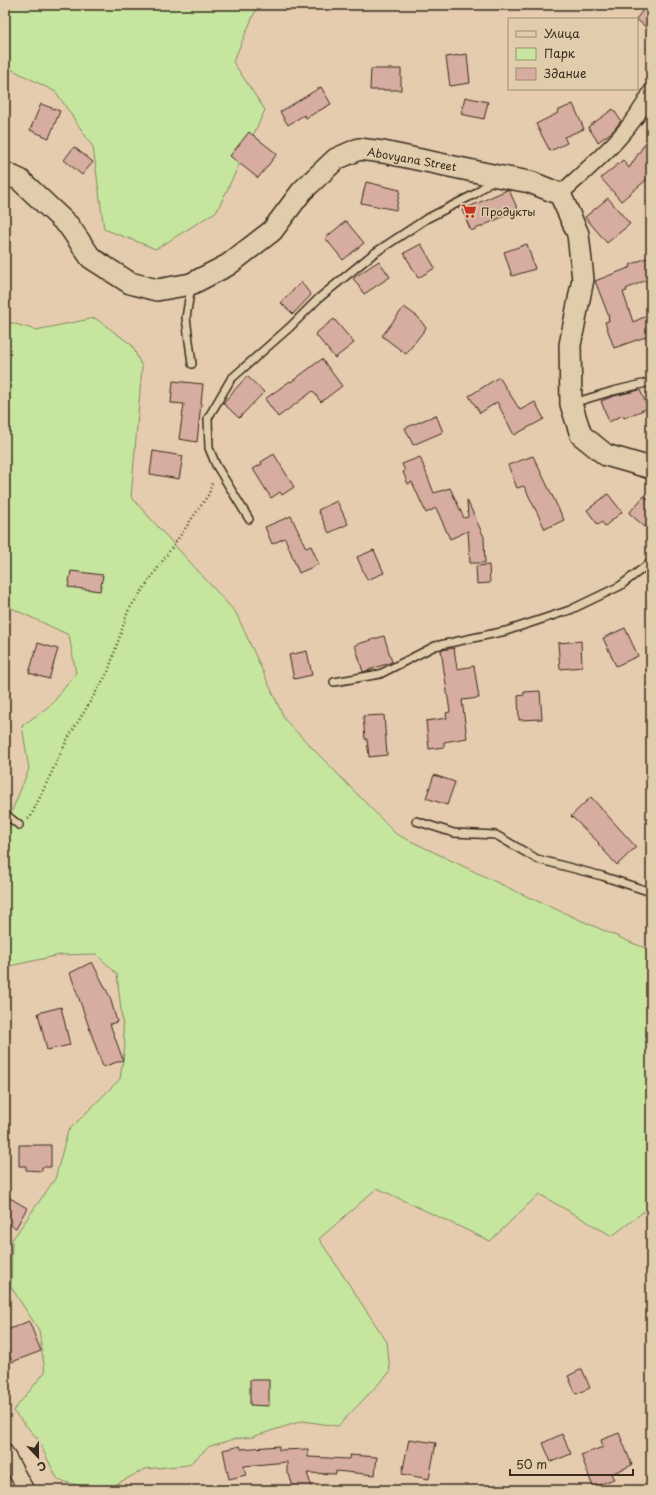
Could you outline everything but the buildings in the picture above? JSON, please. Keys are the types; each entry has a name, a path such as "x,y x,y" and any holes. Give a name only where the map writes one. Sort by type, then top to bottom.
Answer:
{"street":[{"path":"651,92 646,103 623,135 560,194 578,234 583,279 570,345 570,404 581,435 606,455 651,468"},
{"name":"Abovyana Street","path":"5,173 20,180 69,226 91,258 130,283 157,290 191,284 228,266 272,231 302,191 336,159 359,150 390,153 530,182 560,194"},
{"path":"5,1452 26,1490"}],"lane":[{"path":"249,519 216,465 209,448 208,418 231,379 290,327 319,298 373,254 426,219 475,194 497,176"},
{"path":"191,284 186,318 192,364"},
{"path":"570,404 613,391 651,382"},
{"path":"334,682 380,674 435,646 506,631 570,610 620,586 651,562"},
{"path":"5,814 19,825"},
{"path":"416,821 454,833 496,835 536,859 602,876 651,892"}],"path":[{"path":"19,825 31,816 67,740 108,672 128,611 208,494 216,465"}],"green space":[{"path":"5,5 258,5 233,62 265,110 217,211 156,249 104,229 93,147 56,92 13,70 5,69"},
{"path":"95,318 132,345 142,367 131,497 236,613 285,720 396,834 517,892 651,950 651,1206 612,1236 539,1194 490,1241 377,1188 319,1239 387,1342 390,1372 338,1426 302,1421 252,1437 234,1439 210,1446 188,1465 145,1469 105,1490 95,1490 58,1480 37,1438 13,1411 45,1372 39,1330 11,1287 12,1240 55,1179 68,1131 120,1079 125,1046 117,974 96,954 60,955 5,967 5,828 29,769 22,726 52,704 76,673 69,635 5,605 5,321 36,330"}],"place":[{"name":"Продукты","path":"469,211"}]}
